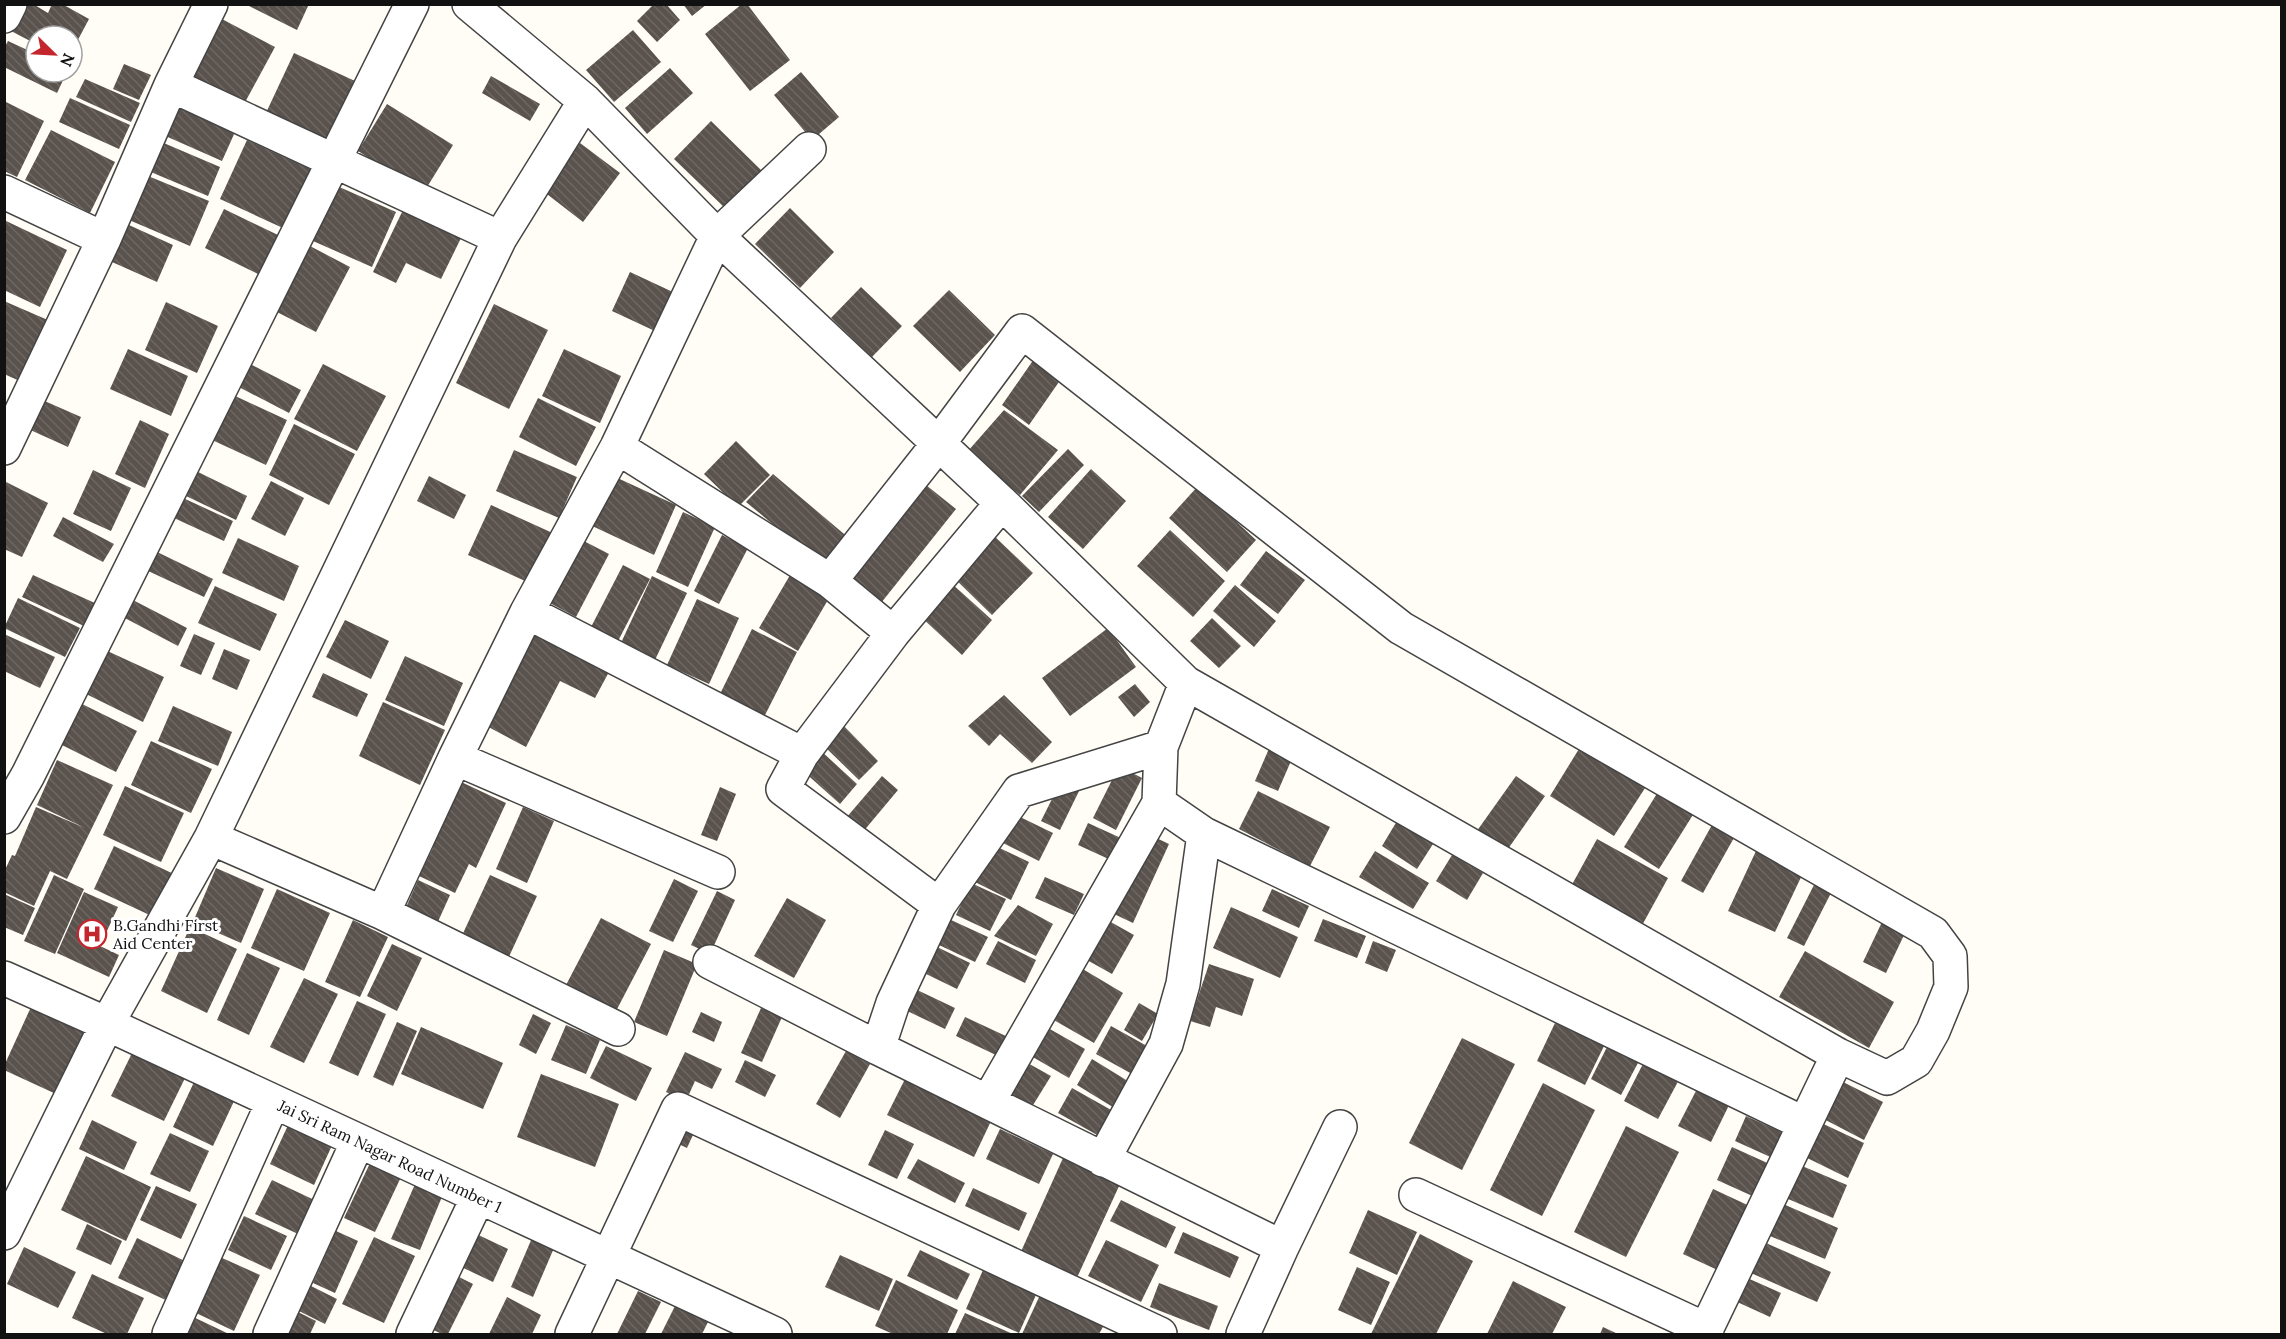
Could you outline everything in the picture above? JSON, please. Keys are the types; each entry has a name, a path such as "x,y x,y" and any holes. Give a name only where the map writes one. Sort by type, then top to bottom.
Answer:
{"street":[{"path":"4,16 10,4"},
{"path":"4,448 14,405 105,239 171,85 212,4"},
{"path":"4,817 16,770 336,160 412,4"},
{"path":"469,4 585,101 717,236 939,444 1002,503 1186,683 1838,1055 1887,1078 1917,1061 1952,987 1950,957 1933,933 1401,628 1022,331 939,444 830,580"},
{"path":"171,85 500,237"},
{"path":"4,1233 107,1024 211,838 500,237 585,101"},
{"path":"382,914 527,612 617,447 717,236 809,149"},
{"path":"4,192 105,239"},
{"path":"617,447 830,580 892,633"},
{"path":"939,905 783,789 802,754 892,633 1002,503"},
{"path":"527,612 802,754"},
{"path":"988,1102 1158,803 1161,747 1186,683"},
{"path":"878,1048 893,1003 939,905 1019,790 1161,747"},
{"path":"455,758 718,872"},
{"path":"1158,803 1204,834 1805,1124"},
{"path":"1103,1160 1166,1044 1183,984 1204,834"},
{"path":"211,838 382,914 618,1029"},
{"path":"710,962 878,1048 1282,1247"},
{"name":"Jai Sri Ram Nagar Road Number 1","path":"4,978 608,1257 738,1327 775,1335"},
{"path":"1416,1195 1705,1332 1838,1055"},
{"path":"169,1335 273,1102"},
{"path":"572,1335 678,1109 1160,1335"},
{"path":"1243,1335 1282,1247 1340,1127"},
{"path":"270,1335 358,1141"},
{"path":"413,1335 478,1197"}],"building":[{"path":"25,4 33,4 48,13 52,4 62,4 89,19 84,28 84,24 24,24 24,38 11,31"},
{"path":"245,4 309,4 297,30"},
{"path":"654,4 666,4 680,20 657,42 637,21"},
{"path":"683,4 707,4 692,16"},
{"path":"742,4 747,4 790,60 750,91 705,34"},
{"path":"220,18 275,47 243,106 188,77"},
{"path":"633,30 661,62 614,102 586,70"},
{"path":"8,41 24,48 24,77 4,67 4,48"},
{"path":"294,53 355,81 326,143 265,115"},
{"path":"124,64 151,75 139,100 113,89"},
{"path":"670,68 693,93 647,134 625,108"},
{"path":"801,72 839,117 812,140 774,95"},
{"path":"491,76 540,104 530,121 482,93"},
{"path":"85,79 140,103 131,122 76,97"},
{"path":"39,84 61,84 57,93"},
{"path":"70,98 130,125 119,149 59,122"},
{"path":"4,101 44,121 17,177 4,171"},
{"path":"387,104 453,145 424,192 358,151"},
{"path":"174,105 235,132 222,161 161,134"},
{"path":"711,121 762,171 726,209 674,159"},
{"path":"51,130 115,162 90,213 25,180"},
{"path":"247,140 312,170 285,229 220,199"},
{"path":"159,141 220,167 208,196 146,170"},
{"path":"580,143 620,173 583,222 543,191"},
{"path":"148,176 209,201 190,246 129,220"},
{"path":"337,186 396,212 372,267 313,241"},
{"path":"790,208 834,252 800,288 755,244"},
{"path":"224,209 278,235 258,274 205,248"},
{"path":"403,210 461,238 441,279 406,263 396,283 373,272"},
{"path":"4,220 67,250 40,307 4,290"},
{"path":"120,221 173,245 157,282 103,258"},
{"path":"308,245 350,267 316,332 275,311"},
{"path":"630,272 675,293 657,332 612,311"},
{"path":"861,287 902,326 872,357 831,318"},
{"path":"949,290 995,335 960,372 913,326"},
{"path":"4,301 57,324 31,386 4,374"},
{"path":"166,302 218,326 197,373 145,350"},
{"path":"494,304 548,330 509,409 456,383"},
{"path":"128,349 188,376 171,416 110,389"},
{"path":"564,349 621,376 600,423 542,396"},
{"path":"1034,359 1061,379 1029,425 1002,405"},
{"path":"246,362 301,390 289,413 235,385"},
{"path":"323,364 386,396 357,451 294,419"},
{"path":"233,395 287,420 266,465 212,440"},
{"path":"538,398 596,427 576,466 519,437"},
{"path":"40,399 81,417 68,447 26,428"},
{"path":"1004,410 1058,450 1020,495 968,451"},
{"path":"140,420 169,434 145,488 115,474"},
{"path":"294,424 355,454 329,505 269,475"},
{"path":"736,441 770,475 738,507 704,474"},
{"path":"1068,449 1084,465 1039,512 1022,496"},
{"path":"514,450 577,477 559,518 496,491"},
{"path":"1091,469 1126,501 1083,549 1048,517"},
{"path":"93,470 131,488 111,531 73,514"},
{"path":"196,471 247,496 236,520 184,495"},
{"path":"773,474 850,539 826,568 746,502"},
{"path":"611,475 676,505 654,555 588,524"},
{"path":"429,476 466,495 454,519 417,501"},
{"path":"4,481 48,503 22,557 4,549"},
{"path":"271,481 304,498 285,536 251,519"},
{"path":"921,481 956,509 881,603 846,574"},
{"path":"1198,486 1256,540 1227,572 1169,518"},
{"path":"183,498 233,521 224,541 174,518"},
{"path":"491,505 557,535 534,585 468,555"},
{"path":"683,512 715,527 688,587 656,572"},
{"path":"63,517 114,544 103,562 53,536"},
{"path":"1170,530 1225,581 1193,617 1137,566"},
{"path":"990,532 1033,573 992,615 950,574"},
{"path":"722,535 748,548 719,604 694,591"},
{"path":"238,538 299,566 284,601 222,573"},
{"path":"580,539 609,554 576,617 548,602"},
{"path":"155,551 213,579 204,597 146,570"},
{"path":"1266,551 1305,580 1278,614 1240,585"},
{"path":"623,565 650,579 617,643 590,629"},
{"path":"793,570 832,593 798,651 759,628"},
{"path":"33,575 97,604 86,627 22,597"},
{"path":"652,576 687,593 654,662 620,645"},
{"path":"950,582 992,620 962,655 920,616"},
{"path":"1235,585 1276,621 1254,647 1213,611"},
{"path":"215,586 277,614 260,651 198,623"},
{"path":"18,598 80,628 65,657 4,628"},
{"path":"129,598 187,628 178,646 121,616"},
{"path":"697,599 739,618 709,684 667,665"},
{"path":"1212,618 1241,646 1219,668 1190,641"},
{"path":"345,620 389,641 371,679 326,657"},
{"path":"529,628 610,670 595,698 560,681 526,747 481,723"},
{"path":"1108,628 1136,667 1070,716 1042,678"},
{"path":"752,629 797,652 764,717 720,694"},
{"path":"4,634 55,657 40,688 4,671"},
{"path":"194,634 215,643 201,675 180,666"},
{"path":"103,649 164,677 143,722 82,692"},
{"path":"224,649 250,660 237,690 212,679"},
{"path":"405,656 463,683 444,726 385,700"},
{"path":"323,673 368,694 357,717 312,697"},
{"path":"1135,684 1150,702 1134,717 1118,697"},
{"path":"1004,695 1052,742 1032,763 1000,734 989,746 968,726"},
{"path":"383,702 445,730 420,785 359,756"},
{"path":"80,703 137,731 116,772 60,744"},
{"path":"173,706 232,732 218,766 158,741"},
{"path":"842,724 878,761 859,780 822,744"},
{"path":"151,741 212,769 191,813 131,785"},
{"path":"1271,744 1294,754 1278,791 1255,781"},
{"path":"1582,744 1647,785 1614,836 1550,796"},
{"path":"820,750 857,784 840,804 802,770"},
{"path":"57,760 113,785 67,879 50,871 34,906 4,892 4,872 12,855 15,856 36,807 85,828 37,805"},
{"path":"1119,766 1142,778 1116,830 1093,818"},
{"path":"882,776 898,790 862,833 846,818"},
{"path":"1516,776 1545,796 1503,856 1474,835"},
{"path":"1062,779 1080,789 1060,830 1041,821"},
{"path":"457,780 506,803 476,868 469,864 455,893 419,876 433,848 428,846"},
{"path":"125,786 184,813 161,862 103,835"},
{"path":"720,787 736,794 717,841 701,835"},
{"path":"1661,787 1696,810 1659,869 1624,847"},
{"path":"1258,791 1330,827 1310,866 1239,829"},
{"path":"523,807 554,821 527,883 496,869"},
{"path":"1010,812 1053,833 1039,861 997,840"},
{"path":"1397,821 1433,844 1417,869 1382,846"},
{"path":"1088,823 1123,839 1113,861 1078,845"},
{"path":"1713,823 1735,836 1703,893 1681,881"},
{"path":"1150,835 1169,844 1133,923 1114,914"},
{"path":"1597,839 1668,878 1640,929 1569,890"},
{"path":"989,843 1029,862 1011,900 971,880"},
{"path":"114,846 176,875 156,918 94,889"},
{"path":"1375,851 1429,883 1413,909 1359,877"},
{"path":"1756,851 1803,873 1775,932 1728,911"},
{"path":"1452,855 1483,873 1467,900 1436,881"},
{"path":"216,868 264,889 241,943 193,922"},
{"path":"54,875 84,889 55,954 24,941"},
{"path":"490,875 537,896 506,963 459,942"},
{"path":"1045,877 1084,894 1074,915 1035,898"},
{"path":"674,879 698,891 673,942 649,931"},
{"path":"418,880 450,895 436,926 404,912"},
{"path":"971,883 1006,899 990,931 956,915"},
{"path":"1815,883 1832,891 1804,946 1787,938"},
{"path":"277,889 330,913 304,971 251,948"},
{"path":"1272,889 1309,906 1299,928 1262,911"},
{"path":"717,891 735,900 710,954 691,945"},
{"path":"84,892 118,907 100,946 119,955 109,977 57,953"},
{"path":"4,894 35,908 23,935 4,927"},
{"path":"787,898 826,920 794,978 754,956"},
{"path":"1018,905 1053,924 1036,956 994,936"},
{"path":"1231,907 1298,937 1280,978 1213,948"},
{"path":"601,918 651,944 615,1013 565,987"},
{"path":"1323,919 1366,936 1357,958 1314,941"},
{"path":"353,920 388,937 360,997 325,982"},
{"path":"951,920 988,937 975,962 939,945"},
{"path":"1109,921 1134,935 1112,974 1087,960"},
{"path":"1882,922 1905,933 1886,973 1863,962"},
{"path":"190,927 237,949 207,1013 161,991"},
{"path":"998,941 1036,960 1025,983 986,964"},
{"path":"1373,941 1396,950 1387,972 1365,963"},
{"path":"392,944 422,958 397,1011 367,996"},
{"path":"935,946 970,963 957,989 922,972"},
{"path":"664,950 697,964 667,1036 634,1022"},
{"path":"1805,951 1894,1002 1869,1048 1779,997"},
{"path":"247,953 280,968 249,1035 217,1020"},
{"path":"1209,964 1254,979 1242,1016 1216,1007 1210,1027 1190,1021"},
{"path":"1081,968 1123,993 1094,1043 1052,1019"},
{"path":"304,978 338,994 304,1063 270,1047"},
{"path":"913,988 955,1008 945,1029 903,1009"},
{"path":"357,1001 386,1014 358,1076 329,1063"},
{"path":"1139,1003 1158,1014 1142,1041 1124,1030"},
{"path":"31,1007 84,1031 56,1094 4,1070"},
{"path":"761,1008 782,1017 762,1062 741,1053"},
{"path":"701,1012 722,1022 714,1042 692,1032"},
{"path":"533,1014 551,1023 536,1054 519,1045"},
{"path":"965,1017 1008,1037 998,1056 956,1036"},
{"path":"397,1022 417,1031 393,1086 373,1077"},
{"path":"1555,1023 1604,1046 1585,1085 1537,1061"},
{"path":"566,1025 600,1040 586,1074 551,1060"},
{"path":"1111,1026 1147,1046 1132,1074 1096,1054"},
{"path":"421,1027 503,1063 483,1109 401,1074"},
{"path":"1048,1028 1085,1049 1069,1078 1031,1056"},
{"path":"1462,1038 1515,1064 1462,1170 1409,1143"},
{"path":"1608,1045 1639,1061 1621,1095 1591,1079"},
{"path":"606,1046 652,1068 636,1101 590,1078"},
{"path":"133,1051 186,1076 164,1121 111,1096"},
{"path":"846,1051 870,1064 840,1118 816,1104"},
{"path":"685,1052 722,1069 712,1089 695,1081 686,1101 666,1092"},
{"path":"1646,1058 1681,1076 1658,1119 1624,1101"},
{"path":"1092,1059 1131,1083 1116,1109 1077,1085"},
{"path":"745,1060 776,1075 765,1097 735,1082"},
{"path":"1024,1061 1051,1076 1030,1110 1005,1096"},
{"path":"541,1074 619,1104 595,1167 517,1137"},
{"path":"906,1077 992,1119 974,1157 887,1115"},
{"path":"1835,1078 1883,1102 1864,1140 1816,1115"},
{"path":"195,1080 235,1099 213,1146 173,1127"},
{"path":"1543,1083 1595,1110 1542,1216 1490,1190"},
{"path":"1699,1085 1731,1101 1711,1142 1678,1126"},
{"path":"1072,1088 1113,1111 1099,1136 1058,1113"},
{"path":"1746,1116 1788,1135 1777,1160 1735,1141"},
{"path":"92,1120 137,1142 124,1170 79,1149"},
{"path":"1815,1120 1864,1143 1848,1178 1799,1154"},
{"path":"290,1121 334,1141 314,1185 270,1164"},
{"path":"698,1124 687,1148 666,1138"},
{"path":"1626,1126 1679,1152 1626,1257 1574,1232"},
{"path":"1000,1129 1053,1154 1039,1184 986,1159"},
{"path":"885,1130 914,1144 897,1179 868,1165"},
{"path":"170,1133 209,1151 190,1192 150,1174"},
{"path":"1732,1147 1774,1166 1759,1199 1717,1180"},
{"path":"86,1156 151,1187 126,1241 61,1210"},
{"path":"1063,1158 1120,1184 1075,1282 1019,1256"},
{"path":"918,1159 965,1183 955,1203 907,1178"},
{"path":"371,1161 402,1175 375,1232 344,1218"},
{"path":"1795,1163 1847,1185 1833,1218 1781,1196"},
{"path":"419,1175 446,1187 420,1250 391,1239"},
{"path":"272,1180 327,1206 311,1240 255,1214"},
{"path":"156,1186 197,1204 181,1239 140,1220"},
{"path":"973,1188 1027,1213 1019,1231 965,1206"},
{"path":"1713,1189 1754,1208 1724,1273 1683,1254"},
{"path":"1121,1200 1176,1227 1166,1248 1110,1221"},
{"path":"1776,1201 1838,1228 1825,1259 1763,1233"},
{"path":"1368,1210 1417,1232 1397,1275 1349,1253"},
{"path":"244,1216 287,1236 271,1270 228,1250"},
{"path":"87,1224 122,1241 111,1265 76,1249"},
{"path":"336,1231 358,1241 335,1293 313,1283"},
{"path":"470,1231 508,1249 493,1282 455,1264"},
{"path":"535,1231 557,1241 533,1297 511,1287"},
{"path":"1183,1232 1239,1257 1230,1278 1174,1253"},
{"path":"1420,1234 1473,1261 1436,1334 1371,1334"},
{"path":"374,1237 415,1256 384,1323 342,1304"},
{"path":"137,1238 189,1263 170,1302 118,1278"},
{"path":"1757,1239 1831,1272 1817,1302 1744,1270"},
{"path":"1106,1240 1159,1265 1141,1302 1088,1276"},
{"path":"24,1247 76,1272 58,1308 7,1284"},
{"path":"920,1250 970,1274 957,1300 907,1276"},
{"path":"840,1255 893,1279 879,1311 825,1287"},
{"path":"220,1257 260,1275 234,1331 194,1312"},
{"path":"1357,1267 1390,1282 1371,1325 1338,1310"},
{"path":"983,1270 1036,1295 1019,1333 966,1309"},
{"path":"92,1274 144,1298 127,1334 107,1334 72,1318"},
{"path":"453,1274 473,1284 448,1334 442,1334 427,1327"},
{"path":"1745,1277 1781,1293 1770,1317 1735,1301"},
{"path":"896,1280 958,1310 947,1334 893,1334 875,1326"},
{"path":"1513,1281 1566,1307 1552,1334 1487,1334"},
{"path":"1159,1283 1218,1306 1209,1330 1150,1307"},
{"path":"307,1284 337,1299 325,1324 295,1309"},
{"path":"638,1291 661,1302 645,1334 617,1334"},
{"path":"1040,1295 1104,1325 1099,1334 1022,1334"},
{"path":"507,1297 541,1315 532,1334 489,1334"},
{"path":"678,1300 711,1316 702,1334 661,1334"},
{"path":"294,1310 316,1321 310,1334 282,1334"},
{"path":"965,1313 1013,1334 955,1334"},
{"path":"189,1315 229,1334 180,1334"},
{"path":"1603,1327 1618,1334 1600,1334"}],"place":[{"name":"B.Gandhi First Aid Center","path":"92,934"}]}
